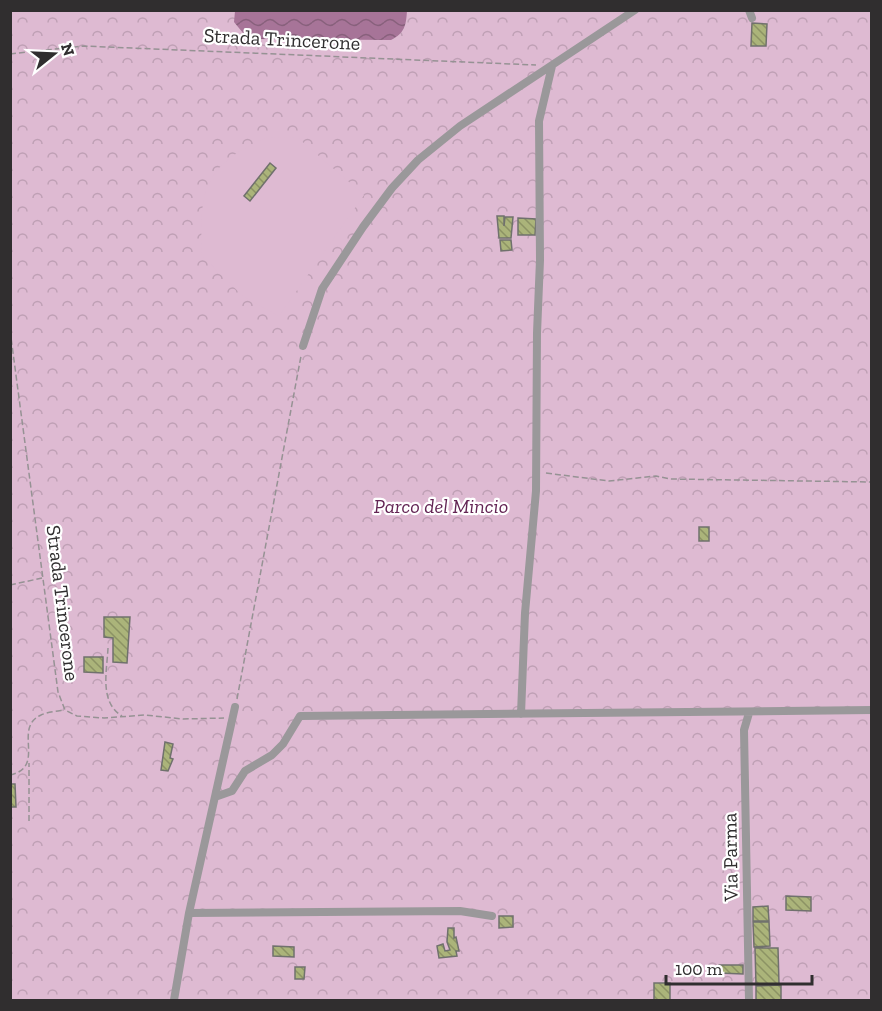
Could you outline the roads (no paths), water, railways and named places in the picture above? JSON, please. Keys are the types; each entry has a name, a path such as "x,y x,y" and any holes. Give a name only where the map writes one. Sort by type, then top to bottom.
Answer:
{"street":[{"path":"303,346 322,289 392,188 437,142 635,10"},
{"path":"521,714 525,613 532,549 536,472 540,260 539,121 552,66"},
{"path":"174,1000 189,913 235,707"},
{"path":"215,797 232,791 245,771 272,755 283,744 300,716 872,710"},
{"name":"Via Parma","path":"749,713 744,730 749,1000"},
{"path":"189,913 460,911 492,916"}],"water":[{"path":"235,10 407,11 404,28 391,40 254,39 243,33 234,22"}],"park label":[{"name":"Parco del Mincio","path":"441,506"}]}
